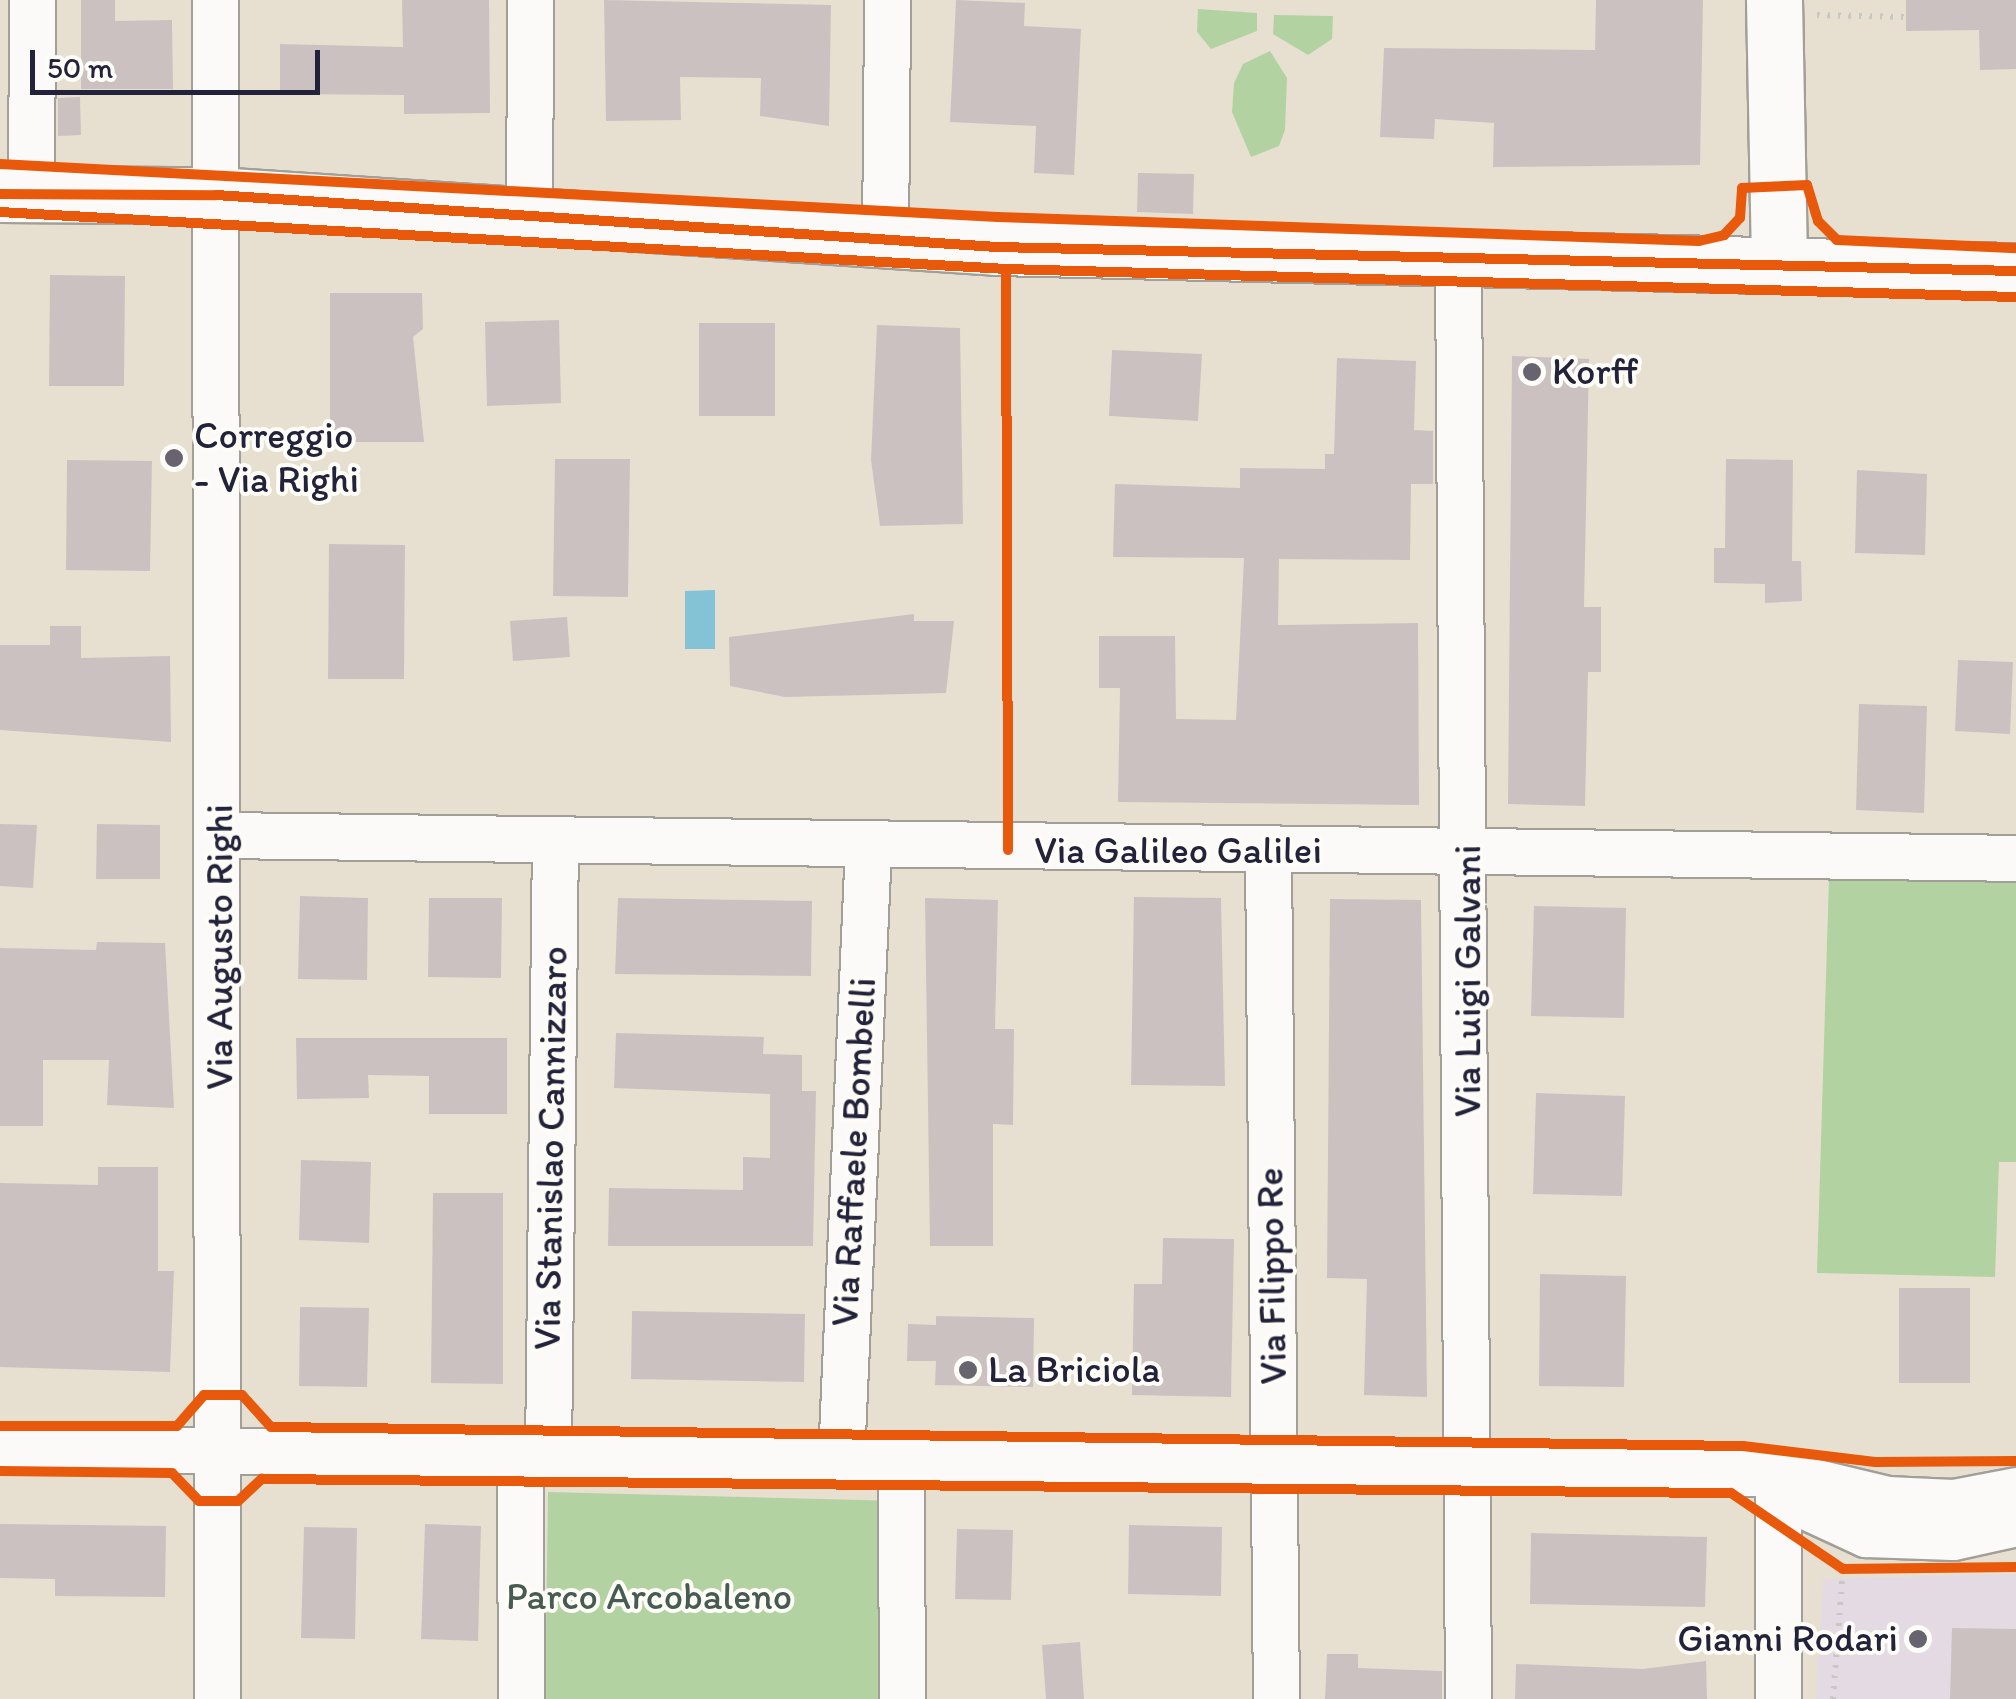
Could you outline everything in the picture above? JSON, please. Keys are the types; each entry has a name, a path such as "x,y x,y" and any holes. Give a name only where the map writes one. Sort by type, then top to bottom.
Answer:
{"street":[{"path":"32,0 15,194 216,194 884,241 1458,264 1778,262 2016,271"},
{"name":"Via Augusto Righi","path":"215,0 220,835 217,1699"},
{"path":"529,216 530,0"},
{"path":"884,241 887,0"},
{"path":"1774,7 1778,262"},
{"name":"Via Luigi Galvani","path":"1458,264 1468,850 1468,1699"},
{"name":"Via Galileo Galilei","path":"220,835 1268,854 1468,850 2016,858"},
{"name":"Via Stanislao Cannizzaro","path":"521,1699 534,1454 554,841"},
{"name":"Via Raffaele Bombelli","path":"841,1458 868,847"},
{"name":"Via Filippo Re","path":"1268,854 1276,1699"},
{"path":"0,1447 1778,1473 1887,1499 1952,1502 2016,1490"},
{"path":"901,1460 902,1699"},
{"path":"1778,1473 1801,1504 1866,1534 1952,1537 2002,1533 2016,1523"},
{"path":"1778,1473 1778,1699"}],"path":[{"path":"1774,7 1906,16"},
{"path":"1778,1524 1843,1569 1863,1569"},
{"path":"1833,1699 1843,1569"}],"shaded area":[{"name":"Gianni Rodari","path":"2016,1574 2016,1699 1816,1699 1823,1579"}],"green space":[{"path":"1198,9 1257,13 1257,31 1211,49 1197,32"},
{"path":"1274,15 1333,16 1332,39 1308,55 1273,34"},
{"path":"1270,51 1287,78 1285,130 1279,146 1251,157 1232,112 1234,83 1243,64"},
{"path":"1829,877 2016,882 2016,1162 1999,1162 1995,1277 1817,1273"},
{"name":"Parco Arcobaleno","path":"548,1492 901,1501 897,1699 545,1699"}],"water":[{"path":"715,590 715,649 685,649 685,591"}],"building":[{"path":"81,0 115,0 115,21 172,20 173,89 81,89"},
{"path":"402,0 489,0 490,113 404,114 404,95 280,94 280,44 403,47"},
{"path":"604,0 831,5 829,126 760,116 761,78 680,77 681,120 606,121"},
{"path":"956,0 1025,3 1024,26 1081,29 1074,175 1034,173 1036,126 950,122"},
{"path":"1596,0 1703,0 1700,165 1493,167 1494,123 1435,119 1434,139 1380,137 1384,48 1595,50"},
{"path":"1906,0 2016,0 2016,69 1980,70 1979,30 1906,31"},
{"path":"80,97 81,135 58,136 58,98"},
{"path":"1138,173 1194,174 1193,214 1137,212"},
{"path":"50,275 125,276 124,386 49,386"},
{"path":"330,293 422,293 423,329 413,337 424,442 330,442"},
{"path":"559,320 561,403 487,406 485,322"},
{"path":"699,323 775,323 775,416 699,416"},
{"path":"877,325 960,328 963,524 880,526 871,460"},
{"path":"1112,350 1202,354 1198,421 1109,416"},
{"path":"1512,356 1589,359 1584,607 1601,607 1601,672 1588,672 1585,806 1508,804"},
{"path":"1337,358 1416,361 1414,430 1433,431 1433,484 1411,484 1410,560 1279,559 1278,625 1418,623 1419,805 1118,802 1120,688 1099,688 1099,636 1175,636 1176,719 1236,720 1244,558 1113,557 1115,484 1240,488 1240,468 1325,469 1325,454 1334,454"},
{"path":"555,459 630,459 628,597 553,596"},
{"path":"1726,459 1793,460 1792,561 1801,561 1802,601 1765,603 1765,584 1714,583 1714,548 1725,548"},
{"path":"67,460 152,461 150,571 66,570"},
{"path":"1857,470 1927,474 1925,555 1855,553"},
{"path":"329,544 405,545 404,679 328,679"},
{"path":"914,614 914,621 954,621 946,693 785,697 730,686 729,637"},
{"path":"567,617 570,657 513,661 510,621"},
{"path":"50,626 81,626 81,658 170,656 171,742 0,730 0,645 50,645"},
{"path":"1958,660 2013,662 2010,734 1955,731"},
{"path":"1859,704 1927,706 1924,813 1856,810"},
{"path":"0,824 37,825 33,888 0,886"},
{"path":"97,824 160,825 160,879 96,879"},
{"path":"300,896 368,898 367,980 298,979"},
{"path":"1134,897 1221,898 1225,1086 1131,1085"},
{"path":"429,898 502,898 501,978 428,977"},
{"path":"618,898 812,901 811,976 615,974"},
{"path":"925,898 998,900 995,1029 1014,1029 1013,1125 993,1124 993,1246 930,1246"},
{"path":"1330,899 1421,900 1427,1397 1364,1395 1367,1279 1327,1278"},
{"path":"1534,906 1626,908 1624,1018 1531,1016"},
{"path":"97,942 165,943 174,1108 107,1105 109,1060 43,1060 43,1126 0,1126 0,948 96,950"},
{"path":"616,1033 764,1037 763,1054 802,1055 802,1091 816,1091 813,1246 608,1246 609,1188 743,1190 743,1157 770,1158 770,1094 614,1088"},
{"path":"296,1038 507,1038 507,1114 429,1114 429,1076 368,1075 369,1098 297,1099"},
{"path":"1536,1093 1625,1096 1622,1196 1533,1194"},
{"path":"301,1160 371,1162 369,1243 299,1240"},
{"path":"98,1167 158,1167 158,1271 174,1271 170,1372 0,1367 0,1183 98,1185"},
{"path":"433,1193 503,1193 503,1384 431,1383"},
{"path":"1163,1238 1234,1239 1231,1397 1132,1395 1134,1284 1162,1284"},
{"path":"1540,1274 1626,1276 1624,1387 1539,1386"},
{"path":"1899,1288 1970,1288 1970,1383 1899,1383"},
{"path":"300,1307 369,1308 367,1387 299,1386"},
{"path":"632,1311 805,1314 804,1382 631,1379"},
{"path":"936,1316 1034,1318 1033,1387 935,1385 936,1361 907,1361 908,1324 936,1325"},
{"path":"0,1524 166,1526 165,1597 55,1596 55,1579 0,1578"},
{"path":"425,1524 481,1526 478,1641 421,1639"},
{"path":"1129,1525 1222,1527 1221,1596 1128,1594"},
{"path":"304,1527 357,1528 355,1639 301,1638"},
{"path":"957,1529 1013,1530 1011,1600 955,1599"},
{"path":"1531,1533 1707,1537 1705,1607 1530,1604"},
{"path":"1952,1628 2016,1629 2016,1699 1950,1699"},
{"path":"1080,1642 1084,1699 1046,1699 1042,1645"},
{"path":"1327,1654 1358,1654 1358,1668 1442,1671 1442,1699 1325,1699"},
{"path":"1706,1661 1707,1699 1515,1699 1516,1664 1643,1669"}],"cycle path":[{"path":"0,164 998,217 1699,241 1724,235 1740,218 1742,188 1807,185 1818,221 1837,240 2016,248"},
{"path":"0,194 216,195 997,247 2016,271"},
{"path":"0,212 1006,269 2016,297"},
{"path":"1006,269 1008,850"},
{"path":"0,1426 177,1426 204,1395 242,1395 271,1427 1743,1446 1875,1462 2016,1461"},
{"path":"0,1471 172,1473 199,1501 238,1501 262,1479 1731,1493 1843,1569 2016,1567"}],"place":[{"name":"Korff","path":"1532,372"},
{"name":"Correggio - Via Righi","path":"174,458"},
{"name":"La Briciola","path":"968,1370"},
{"name":"Gianni Rodari","path":"1918,1639"}]}
